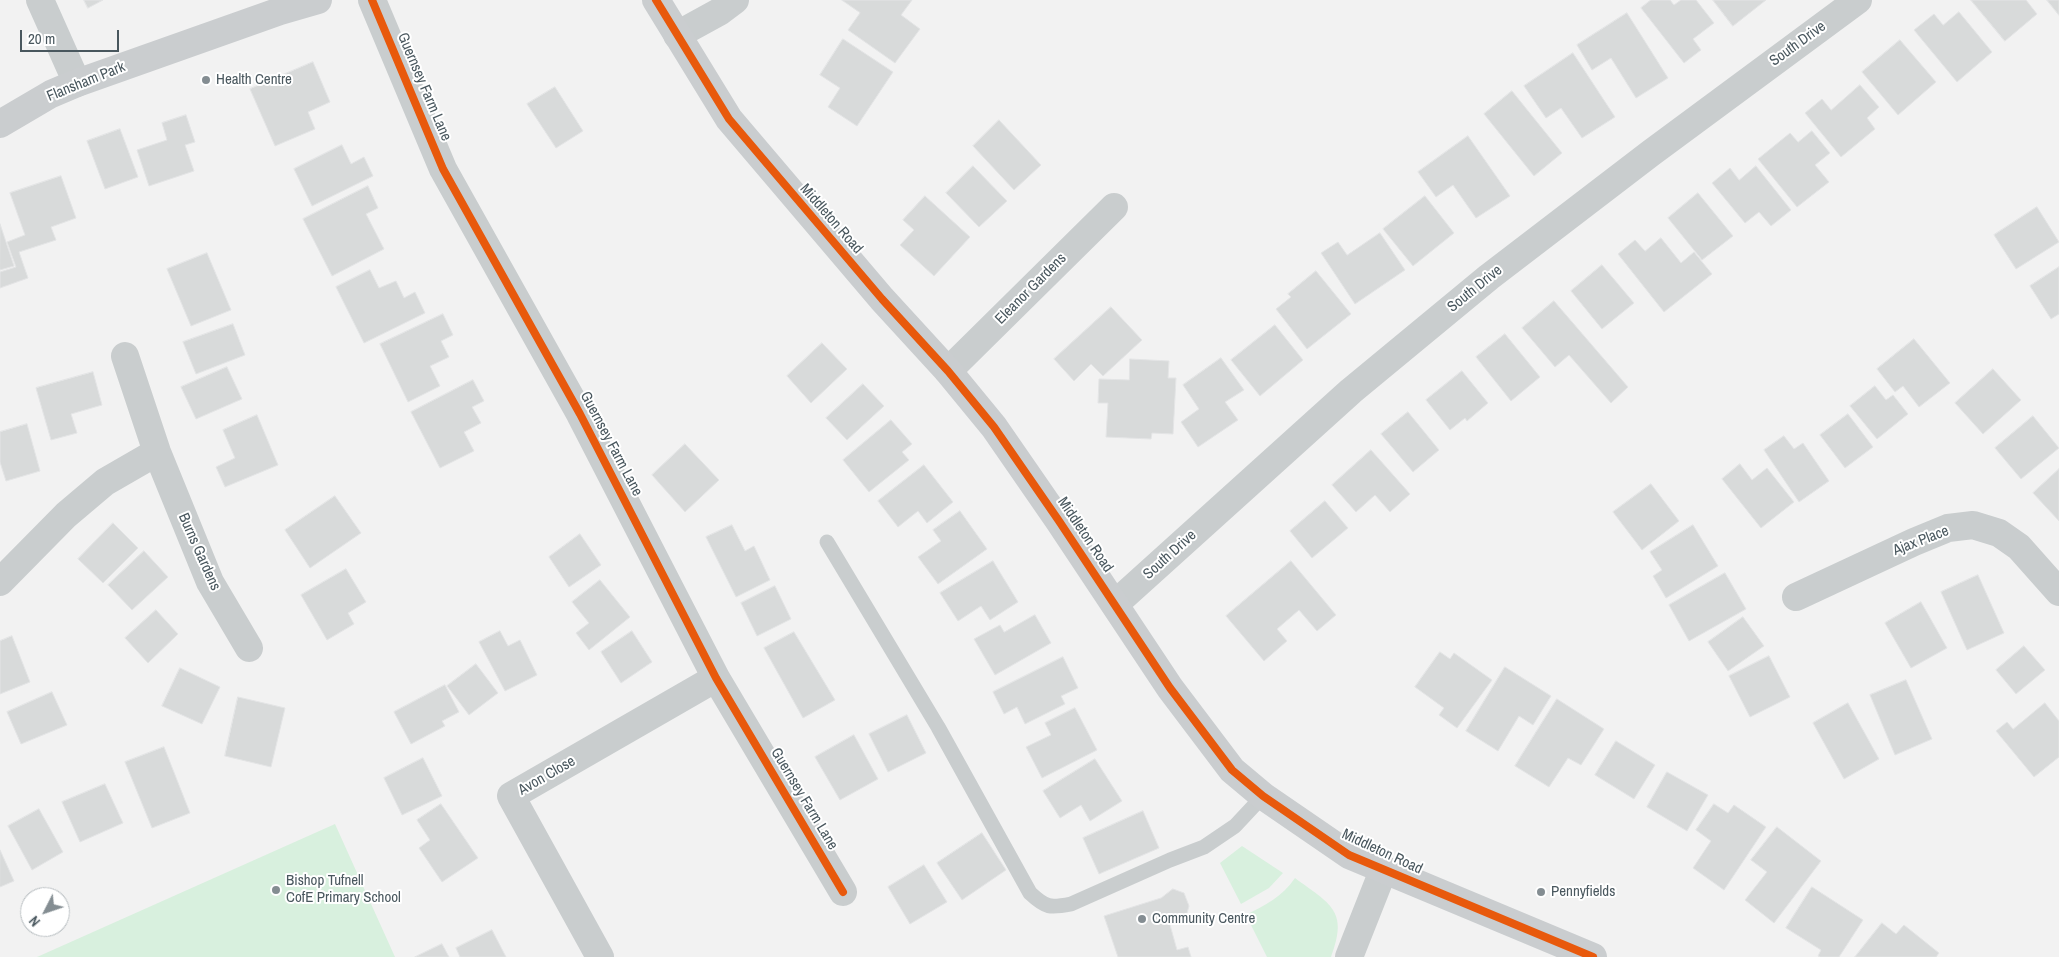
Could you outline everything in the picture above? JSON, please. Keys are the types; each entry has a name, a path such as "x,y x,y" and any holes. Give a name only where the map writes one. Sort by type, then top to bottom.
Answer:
{"main road":[{"name":"Flansham Park","path":"0,124 51,94 77,83 277,6 318,0"},
{"name":"Middleton Road","path":"656,0 729,119 882,300 948,371 994,427 1170,688 1204,736 1232,770 1263,796 1349,855 1593,957"}],"street":[{"path":"40,0 77,83"},
{"name":"Guernsey Farm Lane","path":"372,0 443,169 580,414 716,678 843,892"},
{"path":"677,35 719,12 735,0"},
{"name":"South Drive","path":"1115,604 1350,391 1489,277 1651,153 1858,0"},
{"name":"Eleanor Gardens","path":"948,371 1114,207"},
{"name":"Burns Gardens","path":"125,356 157,452 210,582 249,648"},
{"path":"0,582 66,515 105,482 157,452"},
{"name":"Ajax Place","path":"1796,597 1948,528 1973,525 1999,533 2019,547 2059,592"},
{"name":"Avon Close","path":"600,957 511,796 716,678"},
{"path":"1349,957 1383,870"}],"lane":[{"path":"826,542 938,728 1030,893 1042,904 1054,907 1071,904 1204,847 1235,826 1263,796"}],"green space":[{"name":"Bishop Tufnell CofE Primary School","path":"335,824 395,957 37,957"},
{"path":"1242,846 1283,873 1269,888 1241,904 1220,863"},
{"path":"1295,878 1327,902 1337,918 1336,941 1331,957 1267,957 1246,915 1279,895"}],"building":[{"path":"84,0 103,0 88,8"},
{"path":"842,0 912,0 901,15 920,29 895,63 848,30 860,13"},
{"path":"1651,0 1670,0 1674,5 1681,0 1696,0 1714,23 1693,39 1701,50 1684,63 1641,8"},
{"path":"1713,0 1766,0 1733,26"},
{"path":"1971,0 2026,0 2037,14 2005,41"},
{"path":"2047,0 2059,0 2059,15"},
{"path":"1959,12 1992,52 1957,82 1914,30 1934,14 1943,25"},
{"path":"1627,13 1668,78 1636,98 1611,58 1592,70 1577,45"},
{"path":"843,39 893,72 857,126 828,107 840,88 820,75"},
{"path":"1900,40 1936,82 1898,115 1862,72"},
{"path":"1573,53 1615,117 1582,138 1561,108 1546,118 1524,86"},
{"path":"313,62 330,102 308,112 315,129 275,146 250,89"},
{"path":"1860,85 1879,107 1867,118 1875,129 1841,157 1805,113 1822,99 1831,110"},
{"path":"555,87 583,131 556,148 527,104"},
{"path":"1512,91 1562,153 1534,176 1484,114"},
{"path":"186,115 195,142 185,145 194,171 149,186 137,150 167,140 162,123"},
{"path":"999,120 1041,165 1014,190 973,146"},
{"path":"120,129 138,177 105,189 87,141"},
{"path":"1812,131 1830,153 1815,165 1829,182 1797,207 1758,159 1790,133 1798,142"},
{"path":"1468,136 1510,196 1476,218 1453,185 1436,197 1418,172"},
{"path":"342,145 351,164 364,157 373,176 312,206 294,169"},
{"path":"973,166 1007,201 979,227 946,193"},
{"path":"1756,166 1791,210 1771,226 1759,212 1745,223 1712,183 1730,168 1739,180"},
{"path":"61,176 76,218 51,227 56,240 19,252 28,278 0,288 0,272 16,267 7,242 25,235 10,193"},
{"path":"368,186 378,208 366,214 384,249 332,276 303,219"},
{"path":"1698,193 1733,236 1702,260 1668,218"},
{"path":"925,196 970,237 934,276 900,245 914,230 903,220"},
{"path":"1425,196 1454,233 1413,266 1383,229"},
{"path":"2037,207 2059,242 2016,269 1994,235"},
{"path":"0,224 14,266 0,270"},
{"path":"1380,233 1405,270 1355,304 1321,253 1338,242 1347,255"},
{"path":"1661,238 1681,263 1694,252 1712,274 1664,312 1618,254 1635,240 1645,251"},
{"path":"207,253 231,310 191,326 167,269"},
{"path":"1602,265 1634,303 1602,329 1571,291"},
{"path":"2059,267 2059,314 2051,319 2030,286"},
{"path":"370,270 379,288 396,281 404,298 415,292 425,313 364,343 336,287"},
{"path":"1316,271 1351,314 1307,349 1276,309 1291,297 1288,294"},
{"path":"1554,301 1628,387 1611,403 1569,355 1555,367 1522,328"},
{"path":"1111,307 1142,340 1103,376 1091,364 1074,381 1054,359"},
{"path":"443,314 453,335 441,341 449,357 430,366 440,386 408,402 380,344"},
{"path":"233,324 245,355 196,374 183,342"},
{"path":"1275,325 1303,360 1260,396 1231,360"},
{"path":"1505,334 1540,377 1511,401 1476,357"},
{"path":"1914,339 1950,383 1919,407 1903,386 1895,392 1877,369"},
{"path":"822,343 847,369 811,403 787,376"},
{"path":"1221,358 1244,390 1225,402 1238,420 1198,447 1181,422 1199,409 1183,385"},
{"path":"1130,359 1169,361 1168,378 1176,378 1173,434 1152,433 1151,439 1106,437 1108,403 1098,403 1099,379 1129,380"},
{"path":"227,367 242,399 196,419 181,387"},
{"path":"1993,369 2021,400 1983,434 1955,403"},
{"path":"1462,371 1488,403 1467,421 1465,418 1450,430 1426,400"},
{"path":"93,372 102,405 71,414 77,433 51,440 36,388"},
{"path":"473,380 484,401 472,407 481,423 464,432 474,451 440,468 411,412"},
{"path":"863,384 884,406 847,440 826,418"},
{"path":"1875,386 1886,400 1893,395 1908,414 1877,439 1850,406"},
{"path":"1408,412 1439,450 1413,472 1381,434"},
{"path":"1848,414 1873,447 1845,468 1820,435"},
{"path":"257,415 278,465 225,487 216,467 235,458 223,430"},
{"path":"2033,416 2059,448 2021,479 1995,448"},
{"path":"891,420 912,444 902,452 909,460 869,492 843,460"},
{"path":"27,424 40,471 6,481 0,462 0,432"},
{"path":"1784,436 1794,449 1803,443 1829,481 1799,502 1764,450"},
{"path":"685,444 719,480 685,512 652,475"},
{"path":"1371,450 1410,494 1390,512 1375,495 1356,512 1332,485"},
{"path":"1740,464 1752,480 1767,468 1794,502 1761,528 1722,479"},
{"path":"924,465 953,502 927,523 918,511 898,527 878,501"},
{"path":"2059,469 2059,521 2033,493"},
{"path":"1651,484 1679,521 1642,550 1613,512"},
{"path":"335,496 361,533 310,568 285,530"},
{"path":"1325,501 1348,528 1312,558 1290,531"},
{"path":"960,511 987,549 938,584 918,557 941,541 933,530"},
{"path":"113,523 138,548 103,583 78,559"},
{"path":"732,525 745,551 754,546 770,580 736,597 706,537"},
{"path":"1693,525 1718,566 1666,598 1653,576 1662,570 1650,552"},
{"path":"580,534 601,565 569,587 549,557"},
{"path":"144,551 168,577 132,610 108,585"},
{"path":"993,561 1018,602 990,620 981,606 958,621 940,593"},
{"path":"1291,561 1336,615 1317,631 1299,610 1277,629 1287,641 1264,661 1226,616"},
{"path":"346,569 366,602 348,613 354,624 327,640 301,595"},
{"path":"1725,573 1746,609 1689,641 1669,605"},
{"path":"1978,575 2004,633 1967,650 1941,592"},
{"path":"600,580 630,617 589,650 576,633 589,623 572,602"},
{"path":"775,586 791,619 757,636 741,603"},
{"path":"1921,602 1947,648 1911,668 1885,623"},
{"path":"156,610 178,634 148,663 125,638"},
{"path":"1035,615 1051,643 995,675 974,639 1000,625 1004,632"},
{"path":"1743,617 1764,646 1728,671 1708,642"},
{"path":"500,631 508,646 520,640 537,675 505,691 479,642"},
{"path":"632,631 652,662 621,683 601,652"},
{"path":"794,632 835,700 803,718 764,648"},
{"path":"12,636 30,682 0,694 0,641"},
{"path":"2024,646 2045,670 2016,694 1996,670"},
{"path":"1440,652 1450,659 1454,653 1492,680 1457,728 1439,715 1444,708 1415,687"},
{"path":"1769,656 1790,697 1750,717 1729,676"},
{"path":"1063,657 1078,688 1061,696 1065,704 1025,724 1017,707 1004,714 993,692"},
{"path":"476,664 498,693 469,715 447,686"},
{"path":"1505,667 1551,696 1533,725 1519,716 1498,751 1466,731"},
{"path":"180,668 220,687 202,724 162,706"},
{"path":"1906,680 1932,739 1895,755 1870,695"},
{"path":"445,685 459,712 442,721 445,726 411,744 394,712"},
{"path":"52,692 67,725 21,744 7,712"},
{"path":"238,697 285,708 271,767 225,756"},
{"path":"1557,699 1604,729 1581,765 1568,758 1549,787 1515,766"},
{"path":"1848,703 1879,759 1844,779 1813,723"},
{"path":"2045,703 2059,721 2059,757 2034,777 1996,731 2007,722 2013,729"},
{"path":"1075,708 1097,750 1042,778 1026,747 1051,735 1045,723"},
{"path":"907,715 926,753 888,772 869,734"},
{"path":"854,735 878,779 840,800 815,757"},
{"path":"1616,741 1655,765 1634,799 1595,775"},
{"path":"164,747 190,813 152,828 125,762"},
{"path":"423,758 442,796 402,815 384,778"},
{"path":"1095,759 1122,801 1090,821 1081,805 1060,818 1043,791"},
{"path":"1667,772 1708,795 1687,831 1647,807"},
{"path":"105,784 123,823 80,842 62,802"},
{"path":"441,804 478,858 442,882 419,848 430,840 417,820"},
{"path":"1714,804 1728,813 1734,805 1766,827 1724,890 1693,868 1711,841 1696,830"},
{"path":"39,809 63,852 32,870 8,826"},
{"path":"1143,811 1159,848 1099,874 1083,838"},
{"path":"1777,827 1821,861 1774,923 1745,900 1767,872 1751,860"},
{"path":"982,833 1006,870 962,900 937,863"},
{"path":"0,850 14,881 0,887"},
{"path":"924,865 947,902 910,924 888,887"},
{"path":"1812,887 1863,920 1839,957 1818,956 1821,950 1786,928"},
{"name":"Community Centre","path":"1173,889 1184,893 1189,906 1187,913 1170,925 1177,950 1188,947 1191,957 1118,957 1104,916 1161,898"},
{"path":"1882,923 1896,934 1904,925 1939,953 1936,957 1855,957"},
{"path":"492,930 506,957 460,957 456,948"},
{"path":"442,944 449,957 415,957"}],"cycle path":[{"path":"372,0 443,169 580,414 716,678 843,892"},
{"path":"656,0 729,119 882,299 948,371 994,427 1170,688 1232,770 1263,796 1349,855 1593,957"}],"place":[{"name":"Health Centre","path":"206,80"},
{"name":"Bishop Tufnell CofE Primary School","path":"276,890"},
{"name":"Pennyfields","path":"1541,892"},
{"name":"Community Centre","path":"1142,919"}]}
